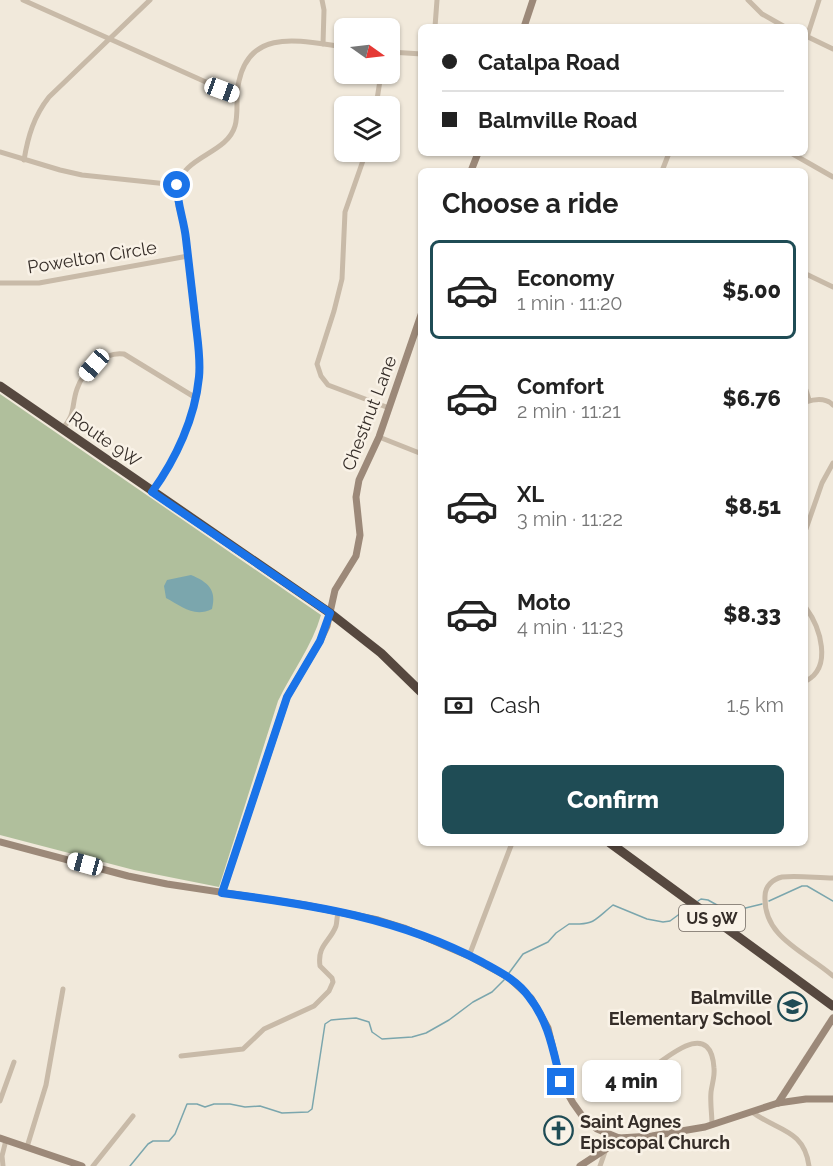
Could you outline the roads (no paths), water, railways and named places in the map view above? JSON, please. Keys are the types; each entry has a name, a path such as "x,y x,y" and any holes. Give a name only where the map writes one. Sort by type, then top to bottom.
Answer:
{"highway":[{"name":"Route 9W","path":"0,386 330,613 381,652 418,689"},
{"name":"US 9W","path":"614,846 833,1006"}],"street":[{"path":"23,0 237,96"},
{"path":"24,160 32,126 39,109 150,0"},
{"path":"322,0 324,10 322,44"},
{"path":"435,24 437,0"},
{"path":"525,24 533,0"},
{"path":"748,0 779,24"},
{"path":"808,31 819,0"},
{"path":"808,38 833,49"},
{"path":"152,492 178,450 196,398 199,378 199,349 186,236 178,204 177,185 190,166 217,148 231,135 236,118 242,70 246,62 266,45 277,41 334,45"},
{"path":"400,52 418,54"},
{"path":"0,152 82,175 177,185"},
{"path":"796,156 833,177"},
{"path":"362,162 345,212 342,279 317,364 321,376 328,385 389,408"},
{"name":"Powelton Circle","path":"0,283 39,283 188,256"},
{"path":"808,275 833,287"},
{"name":"Chestnut Lane","path":"222,893 287,697 320,641 335,590 356,556 360,545 357,488 363,468 380,437 418,324"},
{"path":"62,429 72,416 76,391 84,376 94,365 114,354 124,354 196,398"},
{"path":"808,401 821,399 833,405"},
{"path":"380,437 418,452"},
{"path":"808,523 822,483 833,463"},
{"path":"808,611 819,636 821,659 816,673 808,679"},
{"path":"0,843 128,876 338,912 404,928 470,956 506,975 531,998 545,1022 561,1082 573,1103 594,1127 618,1138 652,1136 712,1125 778,1103 833,1099"},
{"path":"470,956 511,846"},
{"path":"833,878 781,877 768,885 764,899 768,918 774,930 833,976"},
{"path":"181,1056 243,1049 264,1029 306,1011 320,1002 333,982 320,966 320,953 334,929 338,912"},
{"path":"27,1147 46,1085 63,989"},
{"path":"778,1103 833,1018"},
{"path":"656,1065 675,1051 691,1044 706,1045 711,1052 714,1070 711,1094 712,1125"},
{"path":"0,1101 14,1062"},
{"path":"752,1112 798,1138 806,1150 809,1166"},
{"path":"93,1166 133,1116"},
{"path":"580,1166 618,1138"},
{"path":"3,1166 3,1139 82,1166"},
{"path":"600,1166 606,1149"}],"water":[{"path":"191,575 210,588 213,597 212,609 193,612 166,598 164,586 167,580"}],"waterway":[{"path":"769,901 802,886 807,886 833,901"},
{"path":"698,901 708,900 725,913 762,904"},
{"path":"509,973 523,954 548,942 569,924 584,924 593,921 613,905 647,919 663,922 670,921 689,907"},
{"path":"130,1166 148,1144 153,1141 169,1141 175,1134 187,1104 205,1107 214,1104 230,1104 245,1107 260,1106 282,1113 308,1112 312,1109 325,1024 331,1020 356,1018 369,1022 372,1032 382,1039 412,1037 426,1033 449,1020 473,1002 492,992 504,980"}],"place":[{"name":"Balmville Elementary School","path":"793,1007"},
{"name":"Saint Agnes Episcopal Church","path":"559,1131"}]}
